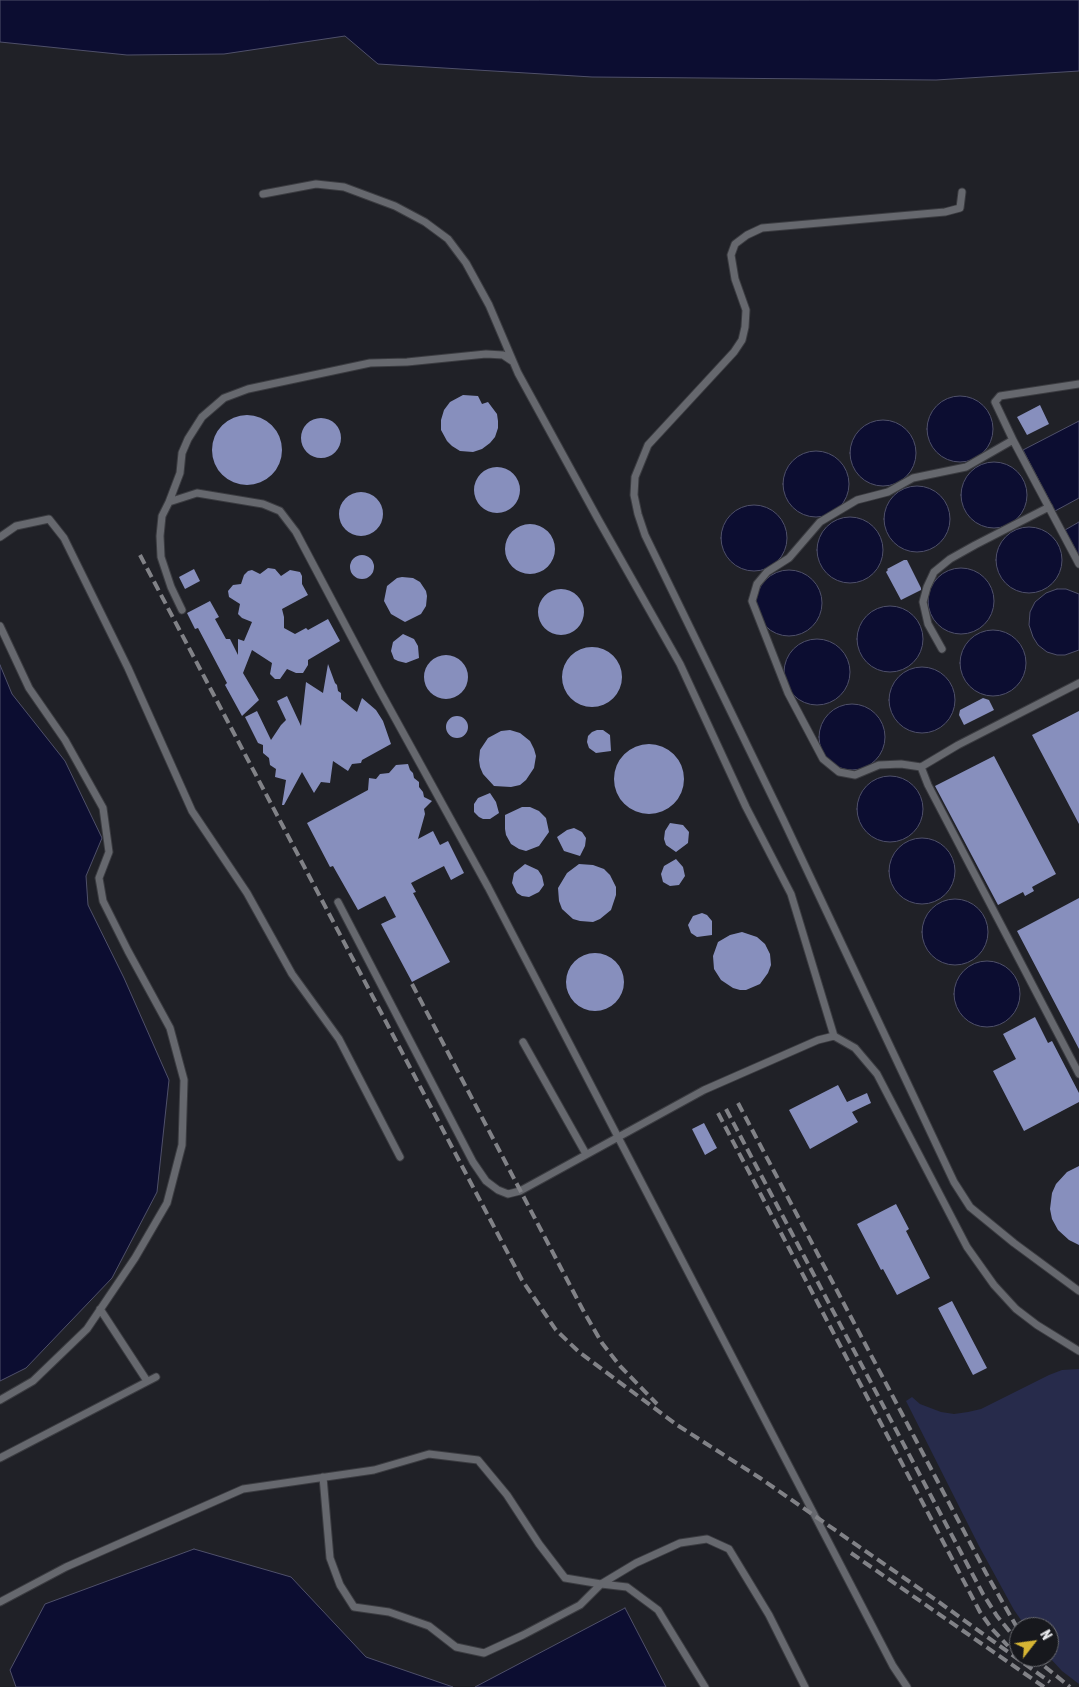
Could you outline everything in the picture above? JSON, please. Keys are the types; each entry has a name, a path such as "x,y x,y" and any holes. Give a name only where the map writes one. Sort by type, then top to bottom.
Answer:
{"lane":[{"path":"263,194 316,184 344,186 395,206 425,222 448,239 466,263 489,305 514,362 593,511 680,664 746,807 791,894 834,1036 854,1048 877,1074 968,1247 994,1285 1016,1309 1037,1325 1079,1351"},
{"path":"962,192 960,208 945,212 762,228 747,235 735,244 731,255 746,310 742,340 734,352 648,445 635,477 634,495 645,535 792,837 954,1182 970,1207 1014,1243 1079,1291"},
{"path":"182,610 170,587 161,557 160,536 162,516 180,473 182,453 188,439 202,417 224,398 248,389 370,363 407,362 486,354 504,355 514,362"},
{"path":"1079,384 1000,396 996,402 1013,440 1079,564"},
{"path":"1013,440 966,467 914,478 888,492 857,500 820,522 789,558 767,572 757,584 752,601 788,693 823,759 839,772 855,775 879,765 901,764 921,767 958,745 1079,684"},
{"path":"169,502 197,493 263,504 280,511 296,532 488,887 893,1666 907,1687"},
{"path":"942,649 928,624 923,602 926,587 934,572 976,545 1049,507"},
{"path":"0,537 16,526 50,519 64,538 128,668 192,811 247,893 292,974 339,1039 400,1157"},
{"path":"0,626 29,688 65,740 104,808 109,852 98,878 103,901 170,1028 184,1080 182,1145 167,1203 134,1258 87,1329 33,1381 0,1400"},
{"path":"921,767 933,794 1079,1074"},
{"path":"338,902 473,1162 486,1182 508,1194 520,1190 704,1090 818,1040 834,1036"},
{"path":"524,1042 586,1154"},
{"path":"100,1308 147,1381"},
{"path":"0,1458 156,1377"},
{"path":"0,1602 66,1567 244,1489 374,1470 429,1454 478,1460 507,1495 539,1544 565,1578 627,1587 658,1610 705,1687"},
{"path":"323,1476 330,1558 340,1585 354,1607 389,1612 429,1626 456,1647 484,1653 580,1605 601,1584 636,1563 680,1542 707,1539 729,1549 769,1615 805,1687"}],"shaded area":[{"path":"0,0 1079,0 1079,71 936,80 592,77 378,64 345,36 224,54 127,55 0,42"},
{"path":"954,396 966,396 978,401 988,411 993,423 991,442 978,457 966,462 954,462 942,457 932,447 927,435 927,423 932,411 942,401"},
{"path":"883,420 895,423 906,430 913,441 916,453 913,465 906,476 895,483 883,486 871,483 860,476 853,465 850,453 853,441 860,430 871,423"},
{"path":"1079,421 1079,498 1055,511 1023,450"},
{"path":"816,451 829,454 839,461 846,471 849,484 846,497 839,507 829,514 816,517 803,514 793,507 786,497 783,484 786,471 793,461 803,454"},
{"path":"994,462 1007,465 1017,472 1024,482 1027,495 1024,508 1017,518 1007,525 994,528 981,525 971,518 964,508 961,495 964,482 971,472 981,465"},
{"path":"917,486 930,488 940,496 948,506 950,519 948,532 940,542 930,550 917,552 904,550 894,542 886,532 884,519 886,506 894,496 904,488"},
{"path":"754,505 767,508 777,515 784,525 787,538 784,551 777,561 767,568 754,571 741,568 731,561 724,551 721,538 724,525 731,515 741,508"},
{"path":"850,517 863,519 878,532 881,537 883,550 881,563 868,578 863,581 850,583 837,581 822,568 819,563 817,550 819,537 832,522 837,519"},
{"path":"1079,522 1079,556 1065,530"},
{"path":"1029,527 1042,529 1052,537 1060,547 1062,560 1060,573 1052,583 1042,591 1029,593 1016,591 1006,583 998,573 996,560 998,547 1006,537 1016,529"},
{"path":"961,568 974,570 989,583 992,588 994,601 992,614 979,629 974,632 961,634 948,632 933,619 930,614 928,601 930,588 943,573 948,570"},
{"path":"789,570 802,573 812,580 819,590 822,603 819,616 812,626 802,633 789,636 776,633 766,626 759,616 756,603 759,590 766,580 776,573"},
{"path":"1057,589 1066,589 1079,594 1079,650 1065,655 1047,652 1038,645 1029,625 1030,612 1035,602 1046,593"},
{"path":"890,606 903,608 913,616 921,626 923,639 921,652 913,662 903,670 890,672 877,670 867,662 859,652 857,639 859,626 867,616 877,608"},
{"path":"993,630 1006,632 1016,640 1024,650 1026,663 1024,676 1016,686 1006,694 993,696 980,694 970,686 962,676 960,663 962,650 970,640 980,632"},
{"path":"817,639 830,641 840,649 848,659 850,672 848,685 840,695 830,703 817,705 804,703 794,695 786,685 784,672 786,659 794,649 804,641"},
{"path":"0,665 12,694 65,761 102,838 86,876 88,905 124,978 169,1080 157,1192 112,1278 26,1368 0,1381"},
{"path":"922,667 935,669 950,682 953,687 955,700 953,713 940,728 935,731 922,733 909,731 894,718 891,713 889,700 891,687 904,672 909,669"},
{"path":"852,704 865,706 875,714 883,724 885,737 883,750 875,760 865,768 852,770 839,768 829,760 821,750 819,737 821,724 829,714 839,706"},
{"path":"890,776 903,778 913,786 921,796 923,809 921,822 913,832 903,840 890,842 877,840 867,832 859,822 857,809 859,796 867,786 877,778"},
{"path":"922,838 935,840 950,853 953,858 955,871 953,884 940,899 935,902 922,904 909,902 894,889 891,884 889,871 891,858 904,843 909,840"},
{"path":"955,899 968,901 978,909 986,919 988,932 986,945 978,955 968,963 955,965 942,963 932,955 924,945 922,932 924,919 932,909 942,901"},
{"path":"987,961 1000,963 1010,971 1018,981 1020,994 1018,1007 1010,1017 1000,1025 987,1027 974,1025 964,1017 956,1007 954,994 956,981 964,971 974,963"},
{"path":"1079,1369 1079,1684 1058,1667 1059,1617 1019,1617 979,1546 906,1401 912,1397 920,1404 941,1412 954,1414 968,1412 981,1409 1062,1370"},
{"path":"194,1549 291,1577 366,1657 453,1687 16,1687 10,1670 45,1604"},
{"path":"625,1608 666,1687 475,1687"}],"building":[{"path":"463,395 478,396 482,404 488,402 497,414 498,428 495,437 482,449 473,452 460,451 452,446 441,430 444,410 450,402"},
{"path":"1040,405 1049,424 1027,435 1017,417"},
{"path":"247,415 260,418 272,425 279,437 282,450 279,463 272,475 260,482 247,485 234,482 222,475 215,463 212,450 215,437 222,425 234,418"},
{"path":"317,418 325,418 332,421 338,427 341,438 338,449 332,455 325,458 317,458 310,455 304,449 301,442 301,434 304,427 310,421"},
{"path":"493,467 501,467 510,471 516,477 520,490 516,503 510,509 501,513 493,513 484,509 478,503 474,494 474,486 478,477 484,471"},
{"path":"357,492 365,492 377,498 383,514 377,530 365,536 357,536 345,530 339,518 339,510 345,498"},
{"path":"530,524 539,526 550,535 555,549 553,558 544,569 530,574 521,572 510,563 505,549 507,540 516,529"},
{"path":"362,555 371,558 374,567 371,576 362,579 353,576 350,567 353,558"},
{"path":"907,560 921,590 901,600 886,572 887,569"},
{"path":"268,568 275,569 281,576 290,570 300,572 302,584 308,595 282,609 284,628 295,634 306,628 308,630 328,619 340,641 308,660 308,665 303,673 296,673 287,669 280,679 275,679 270,674 272,663 252,650 243,673 259,700 242,716 198,628 195,629 187,613 210,601 219,617 215,619 226,639 230,639 238,655 238,639 244,641 252,622 238,614 240,604 229,597 228,591 233,585 241,584 244,575 248,571 252,570 260,574"},
{"path":"194,569 200,581 185,589 179,577"},
{"path":"397,578 413,578 420,582 427,596 426,606 421,614 405,622 391,614 384,601 387,586"},
{"path":"561,589 574,593 580,599 584,612 580,625 574,631 561,635 548,631 542,625 538,612 542,599 548,593"},
{"path":"403,634 414,639 418,646 419,658 406,663 394,659 391,651 393,642"},
{"path":"592,647 608,652 613,656 617,661 622,677 617,693 613,698 608,702 592,707 576,702 571,698 567,693 562,677 567,661 571,656 576,652"},
{"path":"446,655 458,659 464,665 468,677 464,689 458,695 446,699 434,695 428,689 424,677 428,665 434,659"},
{"path":"328,664 338,691 341,693 341,699 357,712 362,698 376,710 383,721 391,744 362,760 361,763 352,764 348,771 333,761 330,783 321,782 314,793 302,772 284,805 282,805 286,780 275,777 276,769 270,765 269,758 263,753 263,745 258,743 245,717 257,711 271,740 286,720 277,701 287,696 301,726 306,682 323,693"},
{"path":"983,698 989,700 994,710 964,725 959,715 960,710"},
{"path":"1079,711 1079,824 1032,735"},
{"path":"457,716 465,719 468,727 465,735 457,738 449,735 446,727 449,719"},
{"path":"510,730 520,733 530,741 536,756 534,768 520,785 511,787 494,786 483,774 480,767 480,750 488,738 501,731"},
{"path":"597,730 603,730 610,735 611,751 596,753 589,748 588,736"},
{"path":"649,744 662,747 674,754 681,766 684,779 681,792 674,804 662,811 649,814 636,811 624,804 617,792 614,779 617,766 624,754 636,747"},
{"path":"994,756 1056,874 1032,887 1034,891 1025,896 1023,892 998,905 935,786"},
{"path":"408,764 414,778 419,782 419,787 424,797 432,801 424,809 425,814 418,839 433,831 440,845 448,841 464,873 451,880 444,866 411,883 416,892 413,893 450,962 412,982 381,924 396,917 385,896 358,910 333,866 330,867 307,823 368,790 369,778 376,779 380,774 389,773 396,765"},
{"path":"490,793 496,802 499,813 490,819 483,819 474,812 474,804 478,798"},
{"path":"522,807 530,807 539,811 546,818 549,832 539,846 526,851 511,844 505,829 505,815"},
{"path":"670,823 683,825 689,832 688,843 676,852 666,845 664,839 665,831"},
{"path":"574,828 582,832 586,838 585,846 580,856 564,851 557,837 567,830"},
{"path":"676,859 683,867 685,876 679,885 670,886 663,882 661,874 664,866"},
{"path":"525,864 538,870 544,885 539,892 529,897 517,893 512,883 514,873"},
{"path":"579,864 593,865 604,869 610,875 616,887 616,895 611,910 593,922 573,919 562,909 559,901 558,888 567,873"},
{"path":"1079,898 1079,1049 1017,931"},
{"path":"702,913 707,915 712,921 712,935 697,937 691,933 688,925 693,916"},
{"path":"742,932 757,937 765,944 770,954 771,965 760,984 746,990 733,988 721,980 714,969 713,956 718,942 730,935"},
{"path":"595,953 611,958 619,966 624,982 619,998 611,1006 595,1011 579,1006 571,998 566,982 571,966 579,958"},
{"path":"1035,1017 1048,1043 1052,1041 1079,1093 1079,1102 1024,1131 993,1071 1016,1059 1003,1034"},
{"path":"838,1085 847,1102 867,1093 871,1103 852,1112 858,1122 810,1149 789,1110"},
{"path":"704,1123 717,1148 705,1155 692,1129"},
{"path":"1079,1166 1079,1245 1069,1240 1058,1230 1052,1219 1050,1209 1052,1193 1056,1184 1067,1172"},
{"path":"896,1204 909,1229 906,1231 930,1278 897,1295 883,1269 881,1270 857,1224"},
{"path":"952,1301 987,1368 973,1375 938,1308"}],"railway":[{"path":"140,555 522,1280 556,1330 579,1352 677,1425 760,1478 1050,1682"},
{"path":"412,984 602,1343 620,1366 657,1404"},
{"path":"738,1103 1011,1617"},
{"path":"726,1109 983,1594 1009,1631"},
{"path":"718,1113 980,1612 992,1629 1008,1646"},
{"path":"851,1553 1044,1687"},
{"path":"1045,1667 1070,1687"}]}
